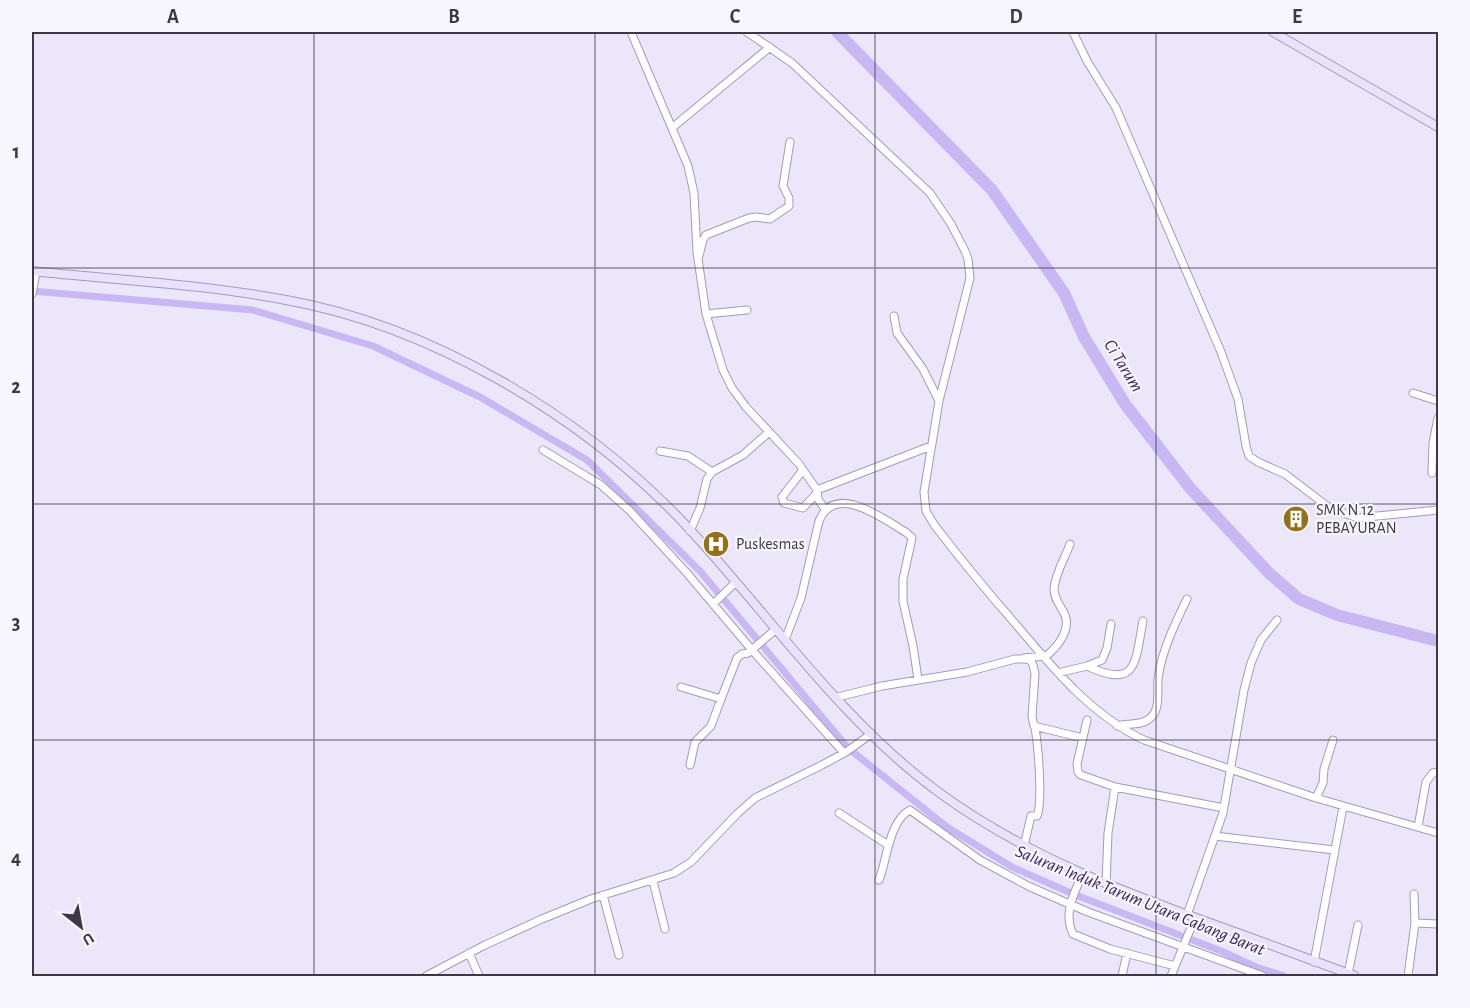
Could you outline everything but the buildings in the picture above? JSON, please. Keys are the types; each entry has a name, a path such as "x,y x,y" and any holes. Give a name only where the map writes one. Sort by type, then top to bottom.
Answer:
{"main road":[{"path":"1273,32 1438,128"},
{"path":"34,274 217,289 287,300 344,313 394,331 494,377 545,407 626,469 690,531 733,585 774,631 838,697 867,736 933,788 994,829 1082,875 1192,920 1351,975"}],"street":[{"path":"631,32 673,127 691,179 694,227 706,314 727,380 768,433 803,470 817,491 818,499 825,509"},
{"path":"747,32 803,73 930,193 951,224 965,251 970,268 970,278 939,401 924,503 930,519 975,577 1044,657 1058,673 1117,726 1144,740 1343,807 1438,833"},
{"path":"1073,32 1087,61 1116,108 1221,352 1238,399 1249,456 1285,474 1327,506 1357,518 1438,510"},
{"path":"673,127 770,47"},
{"path":"698,260 703,240 709,233 749,218 770,219 789,206 790,202 783,186 790,142"},
{"path":"694,227 709,233"},
{"path":"32,294 34,274"},
{"path":"706,314 747,310"},
{"path":"894,316 897,333 922,369 939,401"},
{"path":"1413,393 1438,401"},
{"path":"1432,473 1433,443 1438,418"},
{"path":"690,531 700,508 707,479 712,472 743,455 768,433"},
{"path":"803,470 783,497 784,503 803,508 817,491 931,446"},
{"path":"543,450 601,485 667,550 715,602 753,649 845,753"},
{"path":"660,451 688,456 712,472"},
{"path":"785,640 797,609 819,521 825,509 838,505 863,507 912,537 903,579 903,601 912,638 918,679"},
{"path":"838,697 918,679 967,672 1022,658 1044,657 1061,640 1065,629 1066,617 1056,600 1054,590 1070,544"},
{"path":"715,602 733,585"},
{"path":"1117,726 1143,722 1154,714 1157,708 1158,682 1164,650 1187,599"},
{"path":"1171,976 1185,944 1224,808 1244,690 1251,663 1261,640 1277,620"},
{"path":"1087,666 1112,675 1127,674 1132,669 1136,657 1143,621"},
{"path":"1058,673 1102,660 1105,656 1111,624"},
{"path":"690,765 695,742 711,726 737,658 753,649 774,631"},
{"path":"1022,658 1030,660 1035,674 1032,716 1040,795 1038,813 1037,816 1031,815 1024,846"},
{"path":"681,687 721,699"},
{"path":"1087,720 1077,764 1078,772 1115,787 1224,808"},
{"path":"1035,728 1054,730 1083,738"},
{"path":"426,976 542,919 603,895 674,873 691,862 755,798 845,753 867,736"},
{"path":"1316,798 1323,783 1324,769 1333,740"},
{"path":"1418,827 1426,782 1433,773 1438,772"},
{"path":"1106,884 1108,833 1115,787"},
{"path":"1314,962 1343,807"},
{"path":"879,880 888,844 899,821 910,810 987,864 1028,886 1185,944 1263,976"},
{"path":"839,813 888,844"},
{"path":"1215,836 1334,850"},
{"path":"1082,875 1071,901 1072,934 1127,953 1175,966"},
{"path":"653,881 665,929"},
{"path":"1408,976 1415,923 1414,894"},
{"path":"603,895 619,956"},
{"path":"1415,923 1438,924"},
{"path":"1351,975 1358,925"},
{"path":"469,953 479,976"},
{"path":"1122,976 1127,953"}],"waterway":[{"name":"Ci Tarum","path":"837,32 992,190 1064,293 1084,337 1125,404 1190,488 1269,573 1299,599 1337,615 1438,641"},
{"name":"Saluran Induk Tarum Utara Cabang Barat","path":"32,291 253,310 373,346 480,397 587,460 700,571 848,748 947,827 1012,867 1073,894 1284,976"}],"place":[{"name":"SMK N 12 PEBAYURAN","path":"1296,519"},
{"name":"Puskesmas","path":"716,544"}]}
